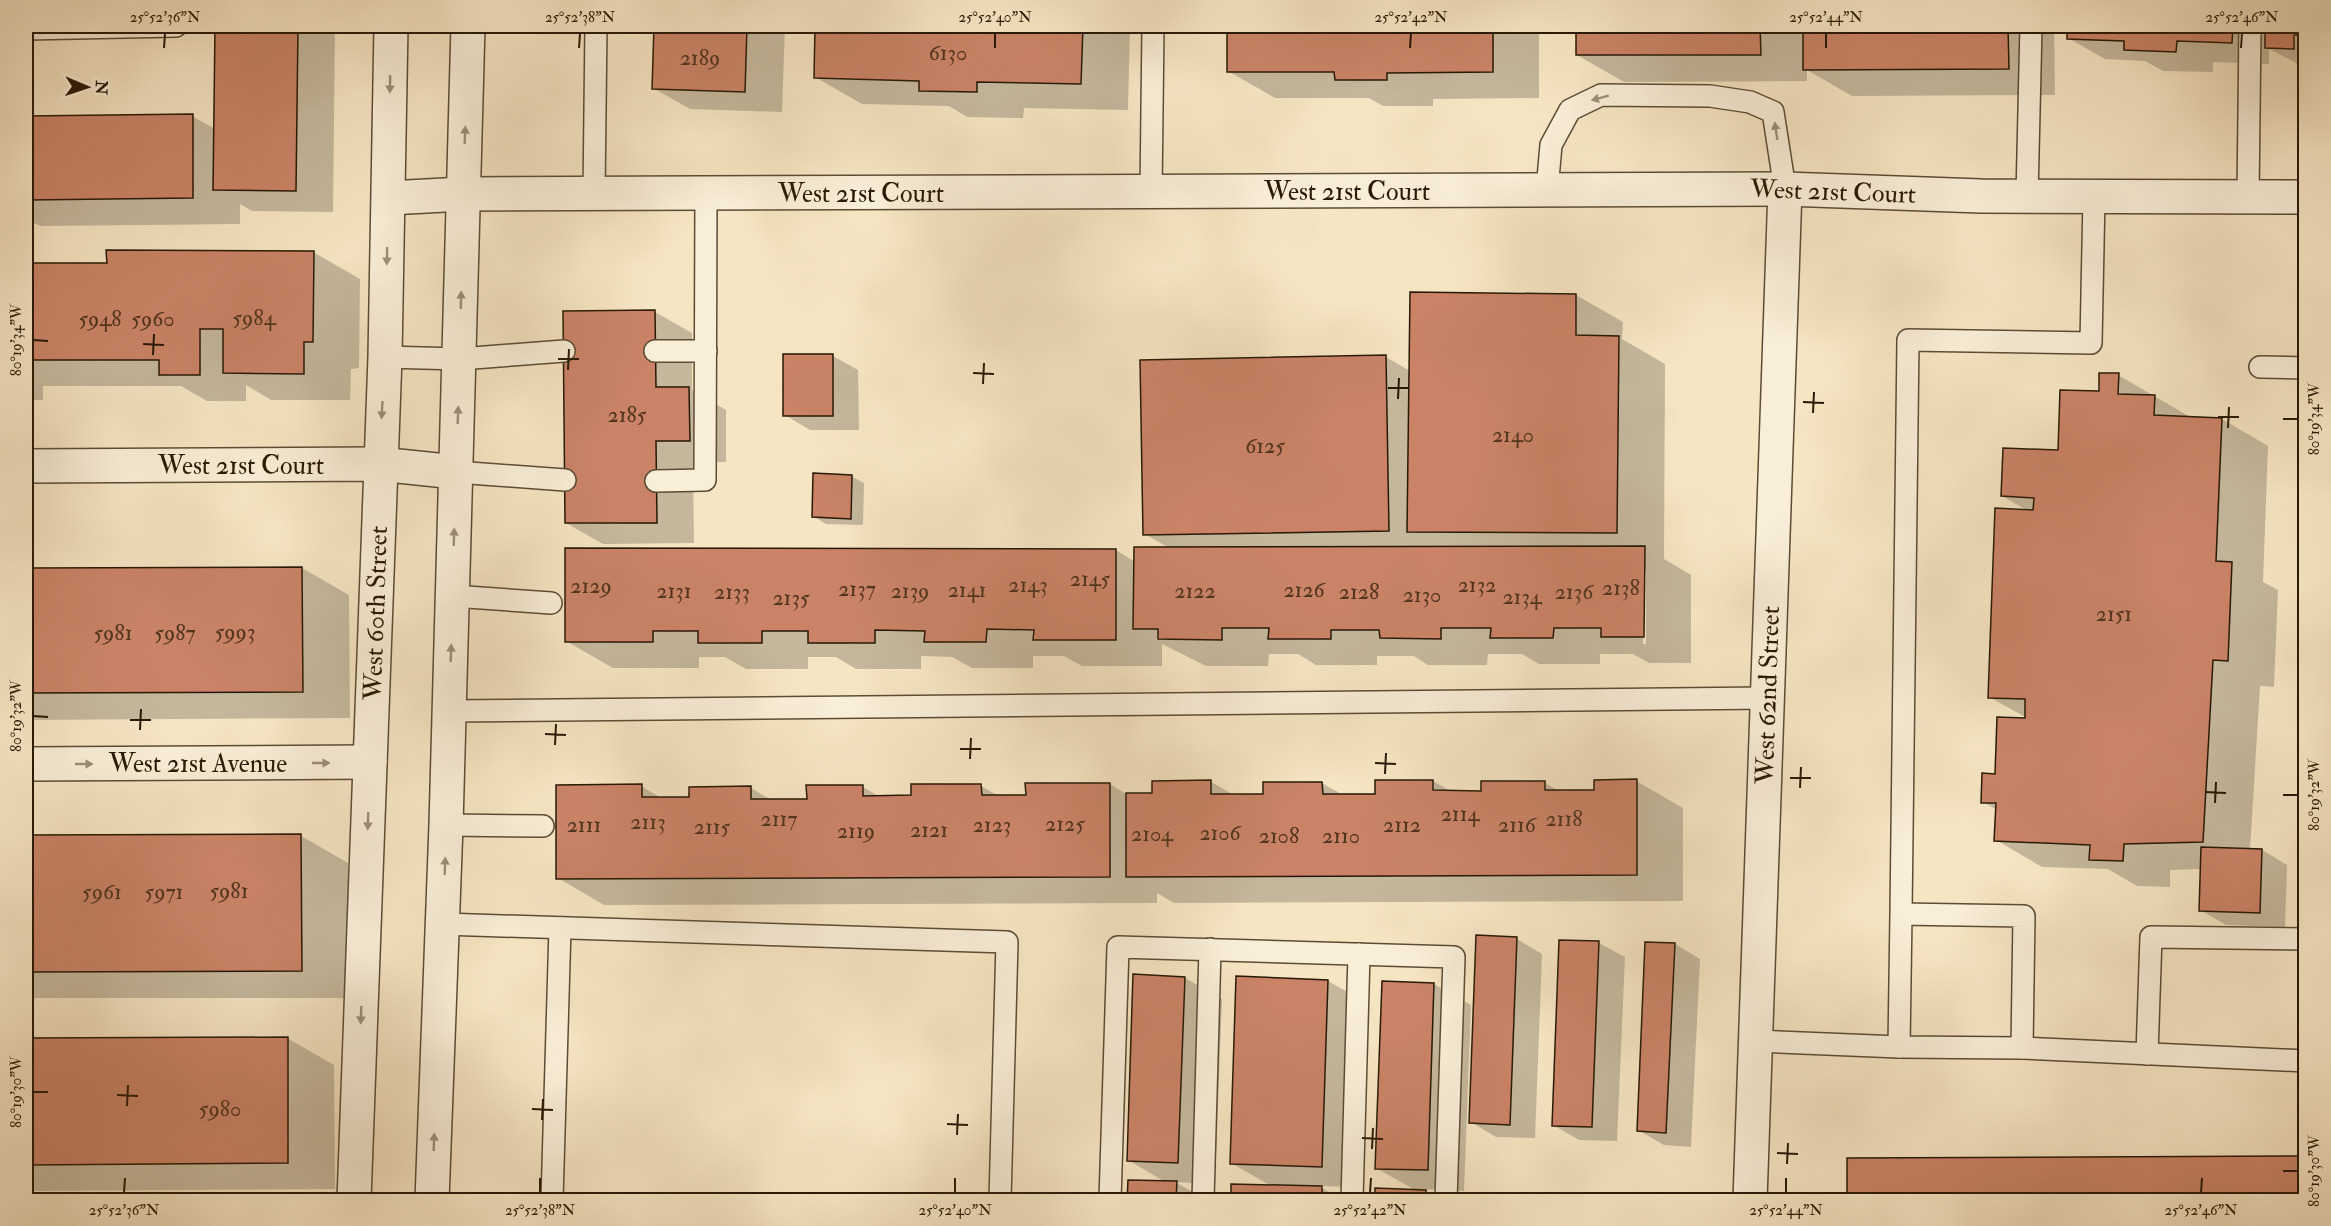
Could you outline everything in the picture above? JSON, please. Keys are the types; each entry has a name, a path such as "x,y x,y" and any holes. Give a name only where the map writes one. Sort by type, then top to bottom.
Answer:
{"street":[{"name":"West 60th Street","path":"354,1200 379,464 385,357 391,26"},
{"path":"432,1200 446,825 468,26"},
{"name":"West 21st Court","path":"389,198 463,194 1785,189 2094,197 2306,196"},
{"name":"West 62nd Street","path":"1750,1200 1785,189"},
{"name":"West 21st Court","path":"26,466 379,464 456,472"},
{"name":"West 21st Avenue","path":"26,764 370,762"}],"lane":[{"path":"26,29 176,26"},
{"path":"594,194 596,26"},
{"path":"1151,192 1153,26"},
{"path":"2027,196 2031,26"},
{"path":"2248,197 2250,26"},
{"path":"1547,190 1551,145 1570,110 1601,95 1710,96 1750,102 1773,112 1785,189"},
{"path":"656,481 705,480 706,194"},
{"path":"1899,1047 1908,340 2091,343 2094,197"},
{"path":"385,357 460,359 564,351"},
{"path":"656,351 706,351"},
{"path":"2260,367 2306,368"},
{"path":"456,472 565,480"},
{"path":"453,596 551,603"},
{"path":"448,711 1767,698"},
{"path":"446,825 543,826"},
{"path":"1901,914 2024,916 2022,1048"},
{"path":"442,924 1007,942 1000,1200"},
{"path":"552,1200 560,928"},
{"path":"2147,1054 2151,937 2306,939"},
{"path":"1110,1200 1118,946 1454,957 1446,1200"},
{"path":"1203,1200 1210,949"},
{"path":"1352,1200 1359,954"},
{"path":"1756,1041 1899,1047 2022,1048 2306,1061"}],"building":[{"path":"215,26 298,26 296,191 213,190"},
{"path":"654,26 747,26 745,92 652,89"},
{"path":"815,26 1083,26 1081,84 977,82 977,92 919,91 919,81 814,78"},
{"path":"1227,26 1493,26 1493,72 1387,73 1387,80 1335,80 1334,72 1227,72"},
{"path":"1576,26 1760,26 1761,55 1576,55"},
{"path":"1803,26 2008,26 2009,69 1803,70"},
{"path":"2067,26 2233,26 2232,43 2177,41 2176,52 2124,50 2124,41 2067,39"},
{"path":"2265,26 2306,26 2306,35 2294,35 2294,49 2265,48"},
{"path":"193,114 193,198 26,200 26,116"},
{"path":"106,250 314,251 313,342 304,342 304,374 223,373 223,329 200,329 200,375 159,375 159,360 26,360 26,263 107,263"},
{"path":"1410,292 1576,294 1576,335 1619,336 1617,533 1407,532"},
{"path":"655,310 656,387 689,387 690,441 656,441 657,523 565,523 563,311"},
{"path":"783,354 833,354 833,416 783,416"},
{"path":"1386,355 1389,531 1143,535 1140,360"},
{"path":"2099,373 2119,373 2118,394 2155,395 2154,415 2222,418 2216,561 2232,562 2228,661 2213,660 2203,842 2124,844 2123,861 2089,860 2090,845 1994,841 1996,803 1981,803 1982,773 1995,774 1997,717 2025,718 2025,699 1988,698 1995,508 2033,510 2034,498 2001,496 2003,448 2058,450 2060,390 2099,391"},
{"path":"813,473 852,475 851,519 812,517"},
{"path":"1645,546 1644,637 1601,637 1601,628 1554,628 1553,638 1490,638 1491,628 1441,628 1441,639 1380,638 1379,630 1331,630 1331,639 1268,639 1269,628 1222,628 1222,640 1158,639 1158,629 1133,629 1134,547"},
{"path":"565,548 1116,549 1116,640 1033,640 1034,630 987,629 986,642 924,642 925,631 875,630 875,643 808,643 808,631 762,631 762,643 698,643 698,631 653,631 653,642 565,642"},
{"path":"302,567 303,692 26,693 26,568"},
{"path":"1637,779 1637,875 1126,877 1126,793 1152,793 1152,781 1211,780 1211,794 1263,794 1263,782 1322,782 1323,794 1375,794 1375,780 1433,780 1433,790 1481,791 1481,781 1545,781 1545,790 1594,790 1594,780"},
{"path":"1025,783 1110,783 1110,877 556,879 556,785 642,784 642,797 689,797 689,787 751,786 751,799 807,799 806,785 863,785 863,796 911,795 911,784 981,784 982,795 1026,795"},
{"path":"301,834 302,971 26,972 26,835"},
{"path":"2201,847 2262,849 2260,913 2199,911"},
{"path":"1476,935 1517,937 1510,1125 1469,1123"},
{"path":"1559,940 1599,941 1592,1127 1552,1126"},
{"path":"1645,942 1675,943 1666,1133 1637,1131"},
{"path":"1133,974 1185,977 1178,1163 1127,1161"},
{"path":"1236,976 1328,980 1322,1167 1230,1164"},
{"path":"1382,981 1434,983 1428,1170 1375,1169"},
{"path":"288,1037 288,1163 26,1165 26,1038"},
{"path":"2306,1156 2306,1200 1847,1200 1847,1158"},
{"path":"1128,1180 1177,1181 1176,1200 1127,1200"},
{"path":"1231,1184 1322,1186 1322,1200 1231,1200"},
{"path":"1375,1188 1426,1190 1426,1200 1375,1200"}]}
